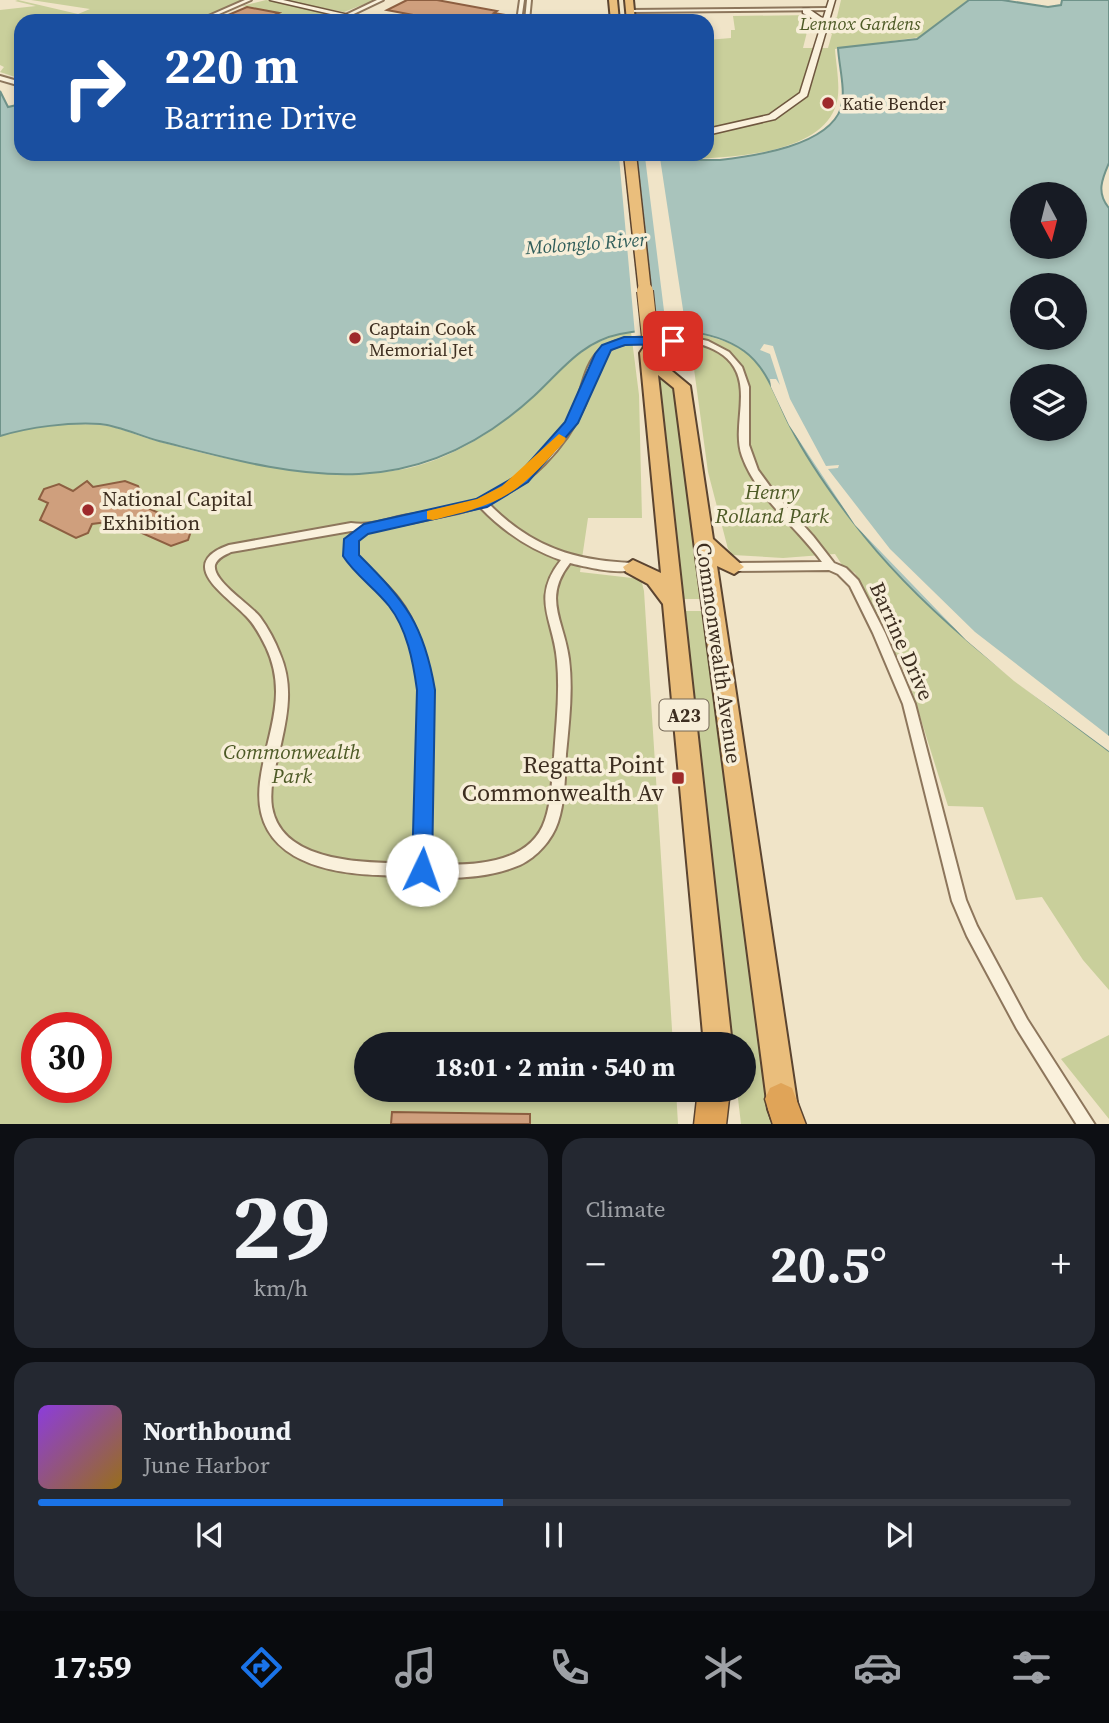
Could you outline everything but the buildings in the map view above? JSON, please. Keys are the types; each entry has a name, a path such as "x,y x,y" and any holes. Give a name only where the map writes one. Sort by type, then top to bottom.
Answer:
{"highway":[{"name":"Commonwealth Avenue","path":"629,161 717,1032"},
{"name":"Commonwealth Avenue","path":"649,347 653,364 682,386 785,1116"},
{"path":"633,567 650,559 666,540"},
{"path":"703,540 723,562 734,566 710,587"},
{"path":"633,567 655,579 672,600"},
{"path":"710,1124 713,1102"},
{"path":"723,1102 725,1124"}],"main road":[{"path":"273,0 343,14"},
{"path":"806,11 825,7"},
{"path":"714,127 767,112 791,96 798,84 825,7"}],"street":[{"path":"216,14 249,0"},
{"path":"350,14 380,0"},
{"path":"520,0 529,1 528,14 520,13 520,0"},
{"path":"665,1 668,12"},
{"path":"650,14 825,7"},
{"path":"668,12 806,11"},
{"name":"Barrine Drive","path":"422,870 335,866 289,848 278,835 266,795 283,708 283,684 278,660 252,614 215,585 211,562 222,552 351,527 364,529 482,503 523,479 552,448 575,416 599,357 607,347 624,341 698,341 719,349 738,366 744,383 743,446 751,467 830,566 842,571 854,583 879,633 909,704 959,901 1021,1024 1086,1124"},
{"path":"482,503 512,533 567,560 633,567"},
{"path":"364,529 352,539 351,556 389,595 405,619 416,642 425,681 422,870 495,868 516,860 532,849 550,824 555,801 563,674 549,600 561,566 567,560"},
{"path":"734,566 830,566"}],"green space":[{"path":"31,0 245,0 212,14 78,14 90,9"},
{"path":"266,0 335,14 277,14 242,6"},
{"path":"282,0 375,0 344,12"},
{"name":"Lennox Gardens","path":"841,0 968,0 920,37 835,49 837,102 824,125 806,138 758,153 714,158 714,39 731,38 731,30 735,30 733,16 812,15 810,23 814,29 807,32 803,48 828,48 832,34 826,30 832,24 832,19 837,17"},
{"path":"15,1 78,14 14,14 14,77 0,72 4,67 0,65 0,10 36,6"},
{"name":"Commonwealth Park","path":"631,332 639,395 642,518 588,518 580,572 641,579 644,591 672,1032 354,1032 354,1102 677,1102 678,1124 0,1124 0,436 49,426 100,425 201,453 273,467 332,473 392,471 426,463 474,441 516,412 568,363 595,344"},
{"name":"Henry Rolland Park","path":"689,332 731,344 754,360 773,387 809,460 871,545 945,620 984,654 1109,751 1109,990 1083,960 1042,897 1016,900 983,807 948,806 908,678 855,573 842,565 835,554 783,558 733,555 728,549 708,472"},
{"path":"657,372 673,372 703,599 682,599"},
{"path":"684,611 704,611 773,1124 741,1124 738,1102 756,1102 756,1032 731,1032"},
{"path":"1109,1035 1109,1119 1061,1059"}],"water":[{"name":"Molonglo River","path":"969,0 1002,0 1048,7 1061,5 1062,0 1109,0 1109,163 1101,191 1109,208 1109,751 1006,673 909,587 853,522 819,475 759,366 731,343 700,333 650,330 606,338 572,359 515,412 474,440 431,460 384,472 334,474 258,465 100,424 50,426 0,436 0,91 8,107 14,106 14,161 714,161 770,152 821,132 833,121 841,108 843,86 838,48 917,39"}],"pier":[{"path":"619,161 634,161 653,335 635,335"},
{"path":"645,161 660,161 687,336 667,335"},
{"path":"764,344 773,346 790,399 826,466 839,465 838,468 828,469 890,549 975,632 1109,736 1109,751 1014,681 966,640 855,525 789,425 771,387 770,379 776,379 780,385 770,354 760,350"}],"slow traffic":[{"path":"433,515 482,503 508,489 523,479 559,438"}],"place":[{"name":"Katie Bender","path":"828,103"},
{"name":"Captain Cook Memorial Jet","path":"355,338"},
{"name":"National Capital Exhibition","path":"88,510"},
{"name":"Regatta Point Commonwealth Av","path":"678,778"}],"route":[{"path":"422,870 426,690 421,662 409,625 395,601 351,556 352,539 364,529 459,510 482,503 508,489 523,479 571,423 582,403 602,351 624,341 673,341"}]}
